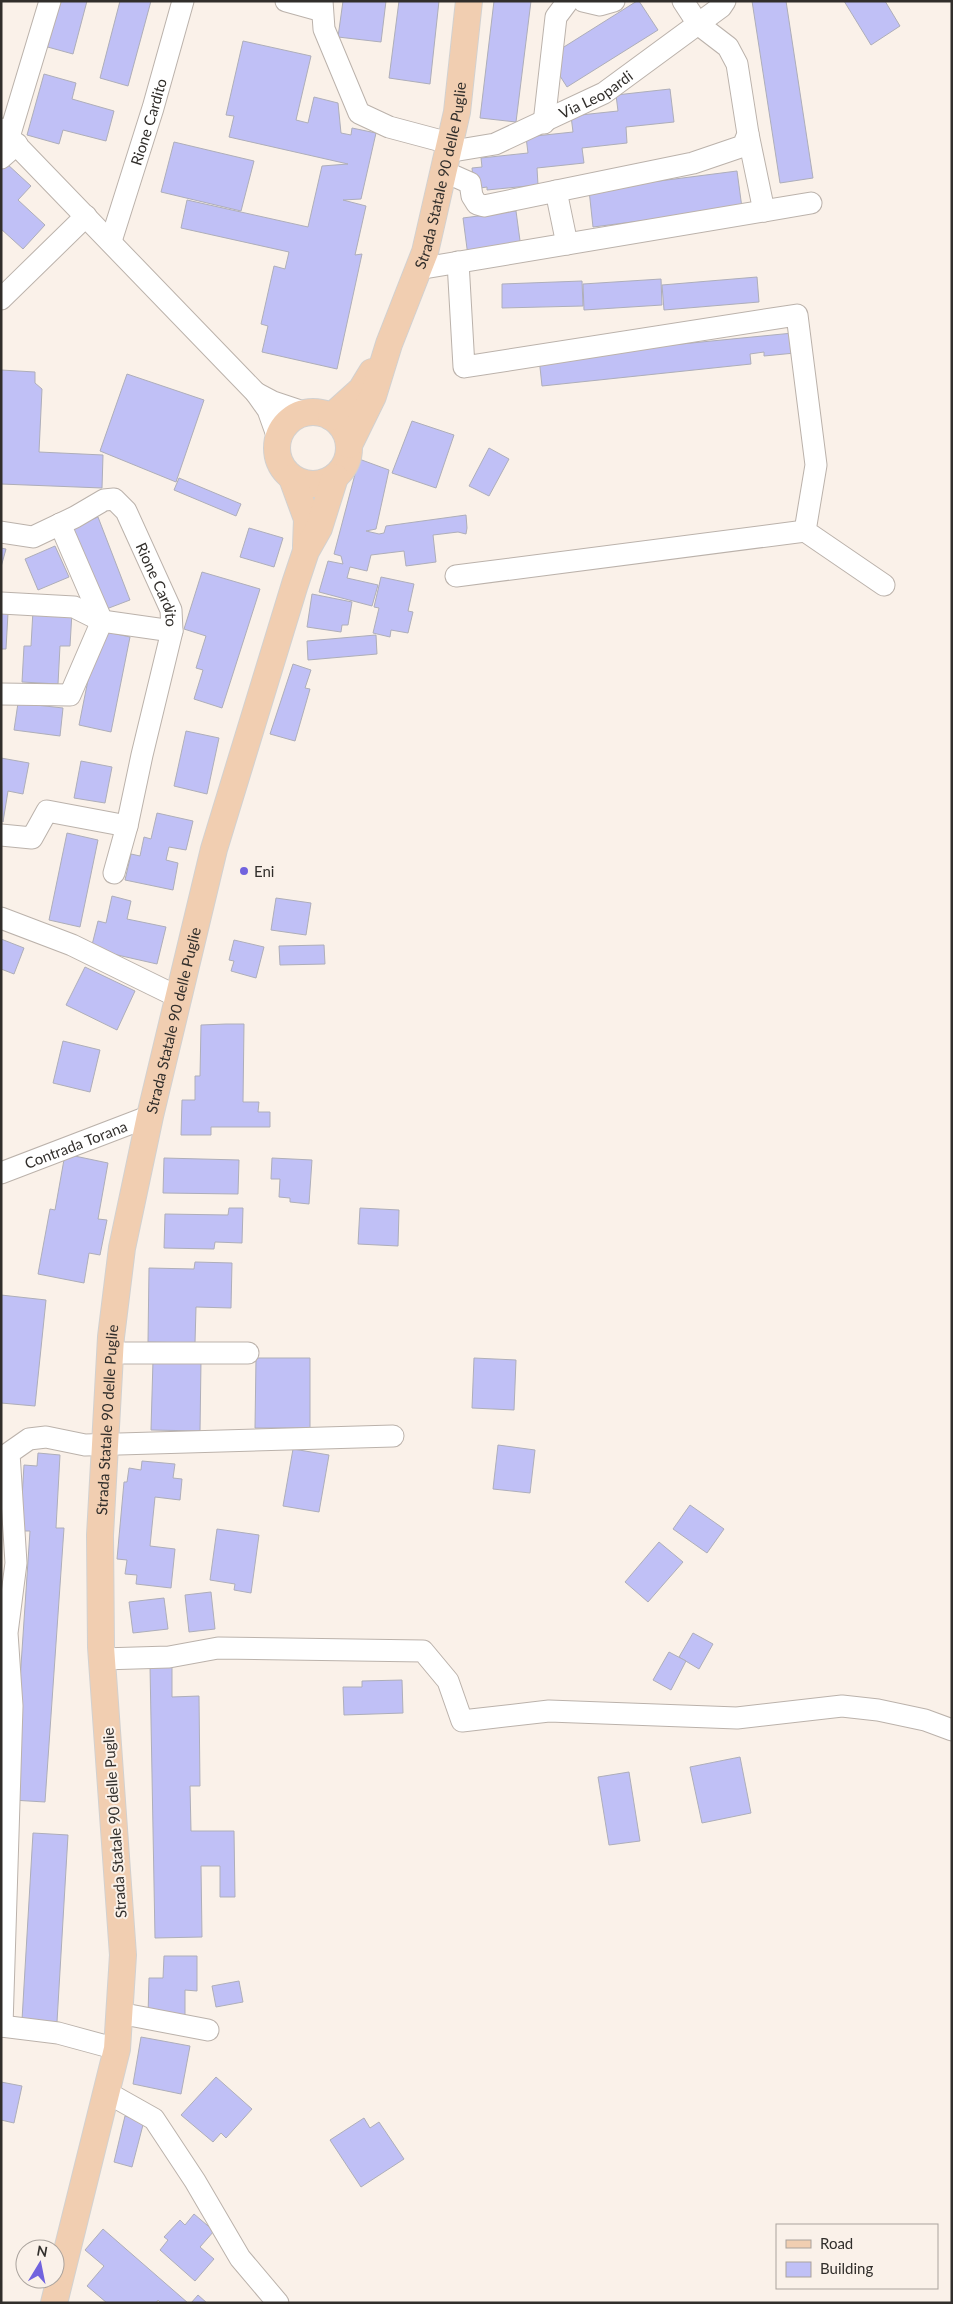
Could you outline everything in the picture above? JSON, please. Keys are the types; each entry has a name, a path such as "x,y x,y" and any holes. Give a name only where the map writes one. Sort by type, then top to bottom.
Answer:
{"main road":[{"name":"Strada Statale 90 delle Puglie","path":"54,2303 117,2049 123,1955 102,1659 100,1534 103,1444 110,1353 122,1248 150,1116 214,849 306,552 319,528 334,478 343,469 348,457 349,445 373,396 389,344 425,252 457,112 469,1"},
{"name":"Strada Statale 90 delle Puglie","path":"331,417 361,390 389,344"},
{"path":"278,438 288,422 306,413 319,413 331,417 346,434 349,445"},
{"name":"Strada Statale 90 delle Puglie","path":"278,438 276,449 278,460 292,478 307,519 306,552"},
{"path":"292,478 313,485 324,483 334,478"}],"street":[{"path":"50,1 7,142 111,241 256,393 268,410 278,438"},
{"name":"Rione Cardito","path":"111,241 153,108 183,1"},
{"path":"286,1 322,6 324,29 359,113 446,155 470,183 474,200 477,204 484,206 693,163 728,153 743,146 748,134"},
{"path":"544,123 556,17 568,1"},
{"path":"583,1 600,5 614,1"},
{"path":"683,1 698,24 728,47 737,64 748,134 764,211"},
{"name":"Via Leopardi","path":"446,155 495,144 544,123 604,93 698,24 725,1"},
{"path":"556,191 567,244"},
{"path":"418,269 811,203"},
{"path":"1,299 86,216"},
{"path":"458,262 464,367 797,315 816,465 805,531"},
{"path":"256,393 273,402 306,413"},
{"name":"Rione Cardito","path":"1,532 33,537 104,500 114,499 121,505 163,589 171,610 172,631 142,755 128,826 114,873"},
{"path":"1,694 70,695 102,621 60,524"},
{"path":"456,576 805,531 884,585"},
{"path":"1,603 74,607 102,621 172,631"},
{"path":"1,835 32,838 47,811 128,826"},
{"path":"1,918 72,946 178,997"},
{"name":"Contrada Torana","path":"1,1174 150,1116"},
{"path":"110,1353 248,1353"},
{"path":"117,2049 58,2033 1,2026 12,1706 7,1633 16,1563 10,1452 29,1439 46,1437 85,1445 393,1436"},
{"path":"102,1659 169,1657 218,1648 423,1651 448,1681 462,1721 549,1711 737,1718 842,1706 878,1710 925,1720 952,1730"},
{"path":"119,2013 208,2030"},
{"path":"106,2092 154,2120 195,2181 240,2258 278,2303"}],"building":[{"path":"57,1 87,1 73,54 44,46"},
{"path":"120,1 151,1 128,86 100,78"},
{"path":"343,1 386,1 381,42 338,37"},
{"path":"399,1 439,1 430,84 389,78"},
{"path":"494,1 531,1 516,122 480,118"},
{"path":"639,1 658,30 567,87 548,57"},
{"path":"752,1 786,1 813,178 780,183"},
{"path":"844,1 885,1 900,26 871,45"},
{"path":"243,41 311,56 296,120 308,123 314,97 338,103 341,133 351,135 352,128 376,133 361,199 343,200 366,206 355,255 362,254 337,369 262,352 268,326 261,324 274,266 285,269 289,252 181,228 187,200 308,227 322,166 348,164 229,137 234,116 226,115"},
{"path":"44,74 76,83 72,99 114,111 106,141 63,130 59,144 27,135"},
{"path":"670,89 674,122 626,127 627,143 582,148 584,163 537,168 538,185 487,190 487,187 474,189 472,168 482,167 481,158 528,153 526,137 573,132 571,116 618,111 616,95"},
{"path":"174,142 254,161 241,211 161,192"},
{"path":"6,163 31,186 18,200 45,225 23,249 1,229 1,168"},
{"path":"737,171 742,208 593,227 589,190"},
{"path":"516,211 521,248 468,256 463,218"},
{"path":"757,277 759,302 664,310 662,285"},
{"path":"661,279 662,305 584,310 583,284"},
{"path":"582,281 583,306 502,308 502,284"},
{"path":"793,333 795,353 764,356 764,352 750,354 751,364 542,386 539,358"},
{"path":"1,370 35,372 35,383 42,389 39,452 103,455 102,488 1,484"},
{"path":"127,374 204,400 176,482 100,451"},
{"path":"412,421 454,435 436,488 392,473"},
{"path":"489,448 509,459 489,496 469,486"},
{"path":"359,459 389,470 376,529 366,531 379,534 384,533 386,526 466,515 466,534 458,532 433,535 436,562 406,566 404,551 371,555 367,571 350,567 347,578 378,585 372,606 319,592 328,561 343,564 341,556 334,554"},
{"path":"179,478 241,504 236,516 174,490"},
{"path":"98,517 130,600 101,611 69,528"},
{"path":"249,528 283,538 274,567 240,557"},
{"path":"55,546 69,577 38,590 25,559"},
{"path":"1,548 6,549 1,567"},
{"path":"202,572 260,589 222,708 194,699 203,670 196,668 206,636 184,629"},
{"path":"381,577 414,584 408,611 413,612 408,633 391,630 390,637 373,633 379,608 374,607"},
{"path":"312,594 352,602 348,625 342,625 341,632 307,627"},
{"path":"33,610 72,612 70,646 60,646 58,684 22,682 24,646 31,646"},
{"path":"1,613 8,613 6,649 1,649"},
{"path":"98,630 130,637 111,732 79,725"},
{"path":"376,635 377,654 308,660 307,641"},
{"path":"293,664 311,670 305,688 310,689 295,741 270,734"},
{"path":"18,703 63,708 60,736 14,730"},
{"path":"186,731 219,738 207,794 174,786"},
{"path":"1,758 29,763 23,794 8,791 3,822"},
{"path":"81,761 112,767 105,803 74,798"},
{"path":"157,813 193,821 186,850 169,847 166,860 178,863 173,890 125,880 131,854 140,856 144,837 151,839"},
{"path":"67,833 98,840 80,927 49,920"},
{"path":"112,896 131,901 127,919 166,927 157,964 91,949 98,921 106,923"},
{"path":"276,898 311,903 306,935 271,930"},
{"path":"1,939 24,948 14,974 1,969"},
{"path":"234,940 264,947 256,978 231,971 234,961 229,960"},
{"path":"324,945 325,964 280,965 279,946"},
{"path":"85,967 135,991 117,1030 66,1005"},
{"path":"244,1024 243,1102 259,1102 258,1112 270,1112 270,1127 211,1127 211,1135 181,1135 182,1100 195,1100 195,1076 200,1076 201,1025"},
{"path":"63,1041 100,1050 90,1092 53,1083"},
{"path":"65,1154 108,1163 98,1219 107,1220 100,1255 89,1253 84,1283 38,1274 50,1209 55,1210"},
{"path":"164,1158 239,1160 238,1194 163,1193"},
{"path":"272,1158 312,1160 309,1204 290,1202 290,1198 279,1197 280,1179 271,1179"},
{"path":"229,1208 243,1208 242,1243 215,1242 214,1249 164,1248 165,1214 228,1215"},
{"path":"360,1208 399,1210 398,1246 358,1244"},
{"path":"195,1262 232,1263 231,1308 196,1307 195,1343 148,1342 149,1268 194,1269"},
{"path":"1,1295 46,1300 35,1406 1,1403"},
{"path":"256,1358 310,1358 310,1428 255,1428"},
{"path":"474,1358 516,1360 514,1410 472,1408"},
{"path":"153,1360 201,1361 200,1431 151,1430"},
{"path":"498,1445 535,1450 530,1493 493,1489"},
{"path":"293,1449 329,1455 319,1512 283,1506"},
{"path":"38,1453 60,1455 56,1528 64,1528 45,1802 12,1800 30,1531 20,1531 24,1465 37,1466"},
{"path":"142,1461 175,1464 173,1478 182,1479 180,1500 155,1497 150,1546 175,1549 171,1588 136,1584 137,1575 125,1574 127,1560 117,1559 124,1482 127,1482 129,1468 141,1470"},
{"path":"690,1505 724,1529 707,1553 673,1529"},
{"path":"217,1529 259,1535 251,1593 234,1590 235,1584 210,1580"},
{"path":"659,1542 683,1562 648,1602 625,1582"},
{"path":"211,1592 215,1629 189,1632 185,1595"},
{"path":"164,1598 168,1629 133,1633 129,1602"},
{"path":"693,1633 713,1644 699,1669 679,1657"},
{"path":"669,1652 686,1661 671,1690 653,1680"},
{"path":"172,1665 172,1697 199,1696 200,1786 190,1786 191,1831 234,1831 235,1897 220,1897 220,1866 201,1866 202,1937 155,1938 150,1666"},
{"path":"402,1680 403,1713 344,1715 343,1687 362,1687 362,1681"},
{"path":"740,1757 751,1813 702,1823 690,1767"},
{"path":"629,1772 640,1841 609,1845 598,1777"},
{"path":"33,1833 68,1835 57,2022 22,2020"},
{"path":"164,1956 197,1956 197,1991 185,1990 185,2016 148,2016 149,1978 163,1978"},
{"path":"239,1981 243,2002 216,2007 212,1986"},
{"path":"141,2037 190,2046 181,2094 133,2084"},
{"path":"216,2077 252,2109 226,2138 221,2133 213,2142 181,2115"},
{"path":"1,2082 22,2086 14,2123 1,2120"},
{"path":"125,2116 144,2121 132,2167 114,2162"},
{"path":"364,2118 370,2128 379,2122 404,2159 361,2187 330,2140"},
{"path":"194,2214 214,2231 200,2247 214,2259 195,2281 160,2250 168,2240 164,2237 180,2220 185,2225"},
{"path":"103,2229 188,2303 161,2303 158,2300 156,2303 107,2303 87,2286 104,2266 85,2250"},
{"path":"198,2295 207,2303 191,2303"}],"place":[{"name":"Eni","path":"244,871"}]}
